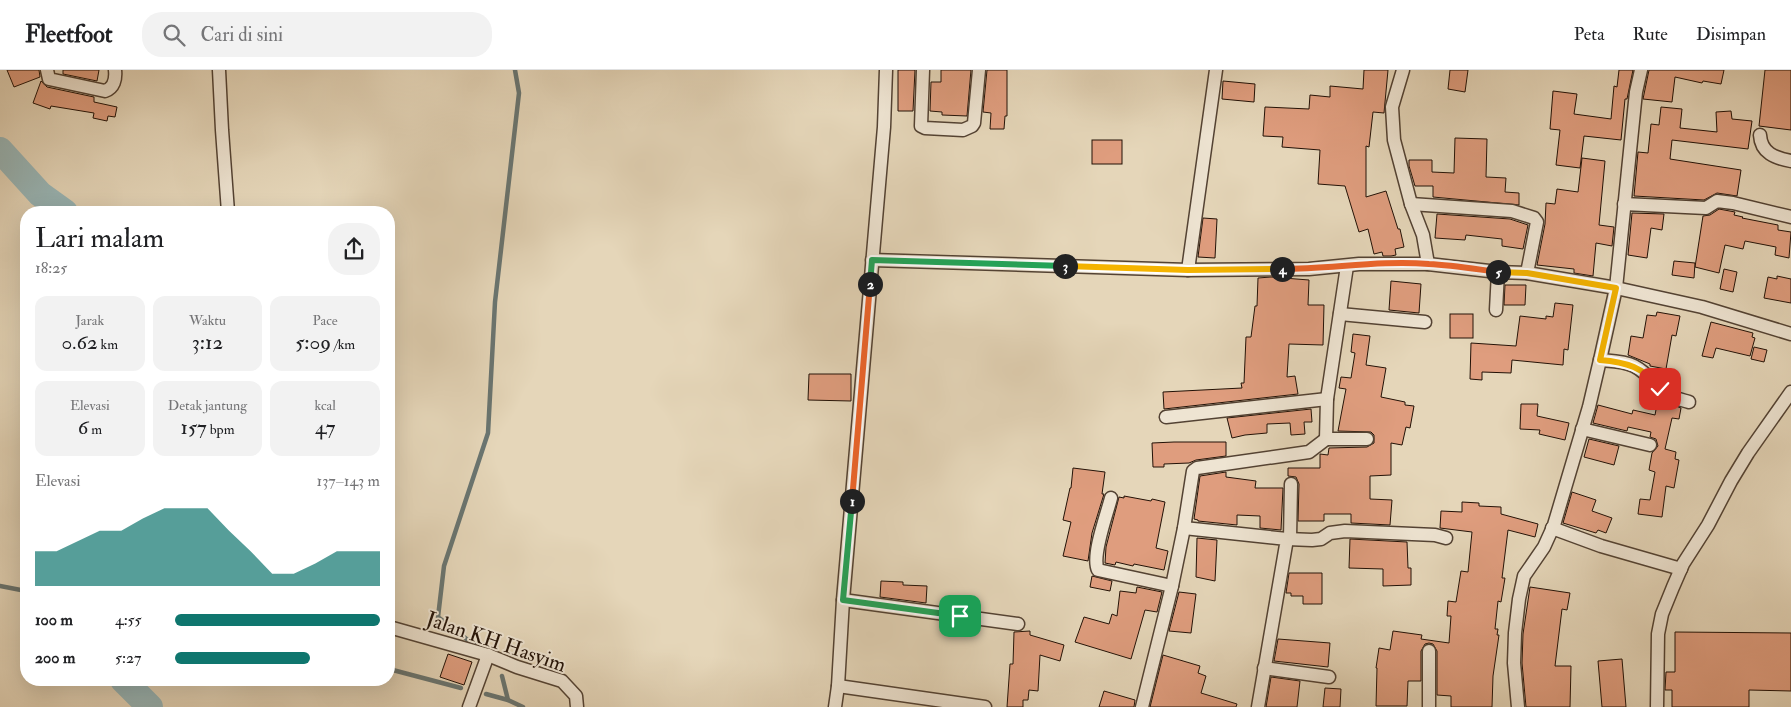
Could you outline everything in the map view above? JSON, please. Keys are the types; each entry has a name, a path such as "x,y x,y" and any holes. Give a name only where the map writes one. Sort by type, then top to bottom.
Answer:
{"street":[{"path":"47,70 49,79 105,91 113,85 115,70"},
{"path":"219,70 228,206"},
{"path":"835,707 884,127 886,70"},
{"path":"923,70 921,126 925,128 963,130 972,126 974,122 979,70"},
{"path":"1188,270 1216,70"},
{"path":"1403,70 1392,107 1394,140 1411,204 1423,235 1428,264"},
{"path":"1518,707 1514,663 1519,599 1524,576 1544,547 1552,528 1582,429 1600,360 1616,288 1636,92 1641,70"},
{"path":"1760,136 1761,143 1766,152 1779,159 1791,161"},
{"path":"1624,204 1706,208 1717,201 1791,217"},
{"path":"1411,204 1512,211 1534,218 1537,222 1527,273"},
{"path":"872,260 1188,270 1309,269 1428,264 1498,272 1527,273 1616,288 1702,307 1791,334"},
{"path":"1326,439 1327,399 1347,266"},
{"path":"1496,310 1498,272"},
{"path":"1340,314 1425,322"},
{"path":"1600,360 1632,365 1648,375 1668,395 1689,402"},
{"path":"1657,707 1658,634 1662,614 1681,569 1708,525 1748,452 1791,392"},
{"path":"1166,416 1327,399"},
{"path":"1582,429 1650,445"},
{"path":"1142,707 1172,586 1184,528 1192,470 1309,452 1326,439 1367,439"},
{"path":"1258,707 1288,539 1291,484"},
{"path":"1111,498 1099,542 1096,563 1098,570 1172,586"},
{"path":"1184,528 1312,540 1321,539 1330,533 1345,531 1435,535 1446,538"},
{"path":"1552,528 1601,546 1681,569"},
{"path":"843,600 1018,624"},
{"name":"Jalan KH Hasyim","path":"395,629 488,655 517,667 562,681 576,696 577,707"},
{"path":"1429,651 1429,707"},
{"path":"469,707 488,655"},
{"path":"1264,668 1330,677"},
{"path":"838,686 985,707"}],"building":[{"path":"7,70 39,70 40,77 14,87"},
{"path":"63,70 99,70 97,81 63,74"},
{"path":"898,70 915,70 913,111 898,111"},
{"path":"941,70 971,70 967,116 942,115 942,112 930,111 931,82 941,82"},
{"path":"987,70 1007,70 1007,116 1005,116 1004,129 990,129 991,113 983,112"},
{"path":"1364,70 1388,70 1384,113 1373,112 1369,147 1366,146 1366,197 1386,191 1398,229 1400,229 1404,247 1395,249 1396,255 1391,256 1383,256 1382,252 1374,254 1368,229 1359,232 1345,186 1318,184 1320,150 1282,147 1283,137 1263,136 1265,107 1309,109 1310,95 1330,97 1330,86 1363,89"},
{"path":"1450,70 1468,70 1465,92 1448,89"},
{"path":"1619,70 1633,70 1627,99 1625,99 1621,140 1584,136 1580,168 1556,165 1560,130 1550,129 1553,91 1577,94 1574,114 1611,119 1614,86 1617,87"},
{"path":"1649,70 1724,70 1721,84 1703,81 1702,83 1675,77 1672,102 1643,99"},
{"path":"1765,70 1791,70 1791,130 1759,126"},
{"path":"41,81 47,87 94,97 94,102 117,107 115,117 108,116 107,121 93,118 94,113 51,106 50,109 33,103"},
{"path":"1223,81 1255,84 1254,102 1222,99"},
{"path":"1661,107 1682,109 1680,128 1717,132 1716,112 1731,111 1732,119 1752,121 1748,149 1672,140 1670,159 1741,170 1737,196 1717,193 1704,200 1634,196 1638,152 1648,153 1651,124 1659,125"},
{"path":"1455,138 1487,139 1486,177 1506,178 1505,192 1519,193 1519,205 1433,197 1433,186 1415,186 1409,160 1432,160 1432,172 1454,173"},
{"path":"1092,140 1122,140 1122,164 1092,164"},
{"path":"1582,158 1605,161 1599,225 1614,227 1612,246 1596,243 1593,276 1574,273 1574,269 1537,265 1545,224 1546,203 1555,204 1557,189 1578,192"},
{"path":"1719,209 1735,212 1734,215 1742,218 1778,225 1778,230 1791,232 1789,258 1775,255 1776,247 1745,241 1743,249 1725,245 1719,273 1695,267 1703,216 1710,215"},
{"path":"1632,213 1664,214 1662,230 1651,228 1647,258 1628,255"},
{"path":"1437,214 1510,219 1528,225 1523,249 1502,246 1502,239 1466,235 1465,240 1435,238"},
{"path":"1203,218 1217,219 1215,258 1198,257"},
{"path":"1674,261 1695,263 1694,278 1672,275"},
{"path":"1724,269 1737,272 1733,292 1720,289"},
{"path":"1777,276 1791,279 1791,303 1764,298 1768,277 1777,279"},
{"path":"1271,277 1309,280 1308,305 1324,305 1323,345 1289,344 1287,377 1295,376 1298,394 1164,409 1163,392 1242,388 1241,383 1244,383 1246,337 1251,337 1255,306 1257,306 1258,278"},
{"path":"1391,281 1421,284 1419,313 1389,310"},
{"path":"1505,285 1526,285 1525,305 1504,305"},
{"path":"1555,303 1573,305 1568,350 1564,349 1563,365 1512,360 1511,373 1482,372 1482,380 1470,379 1471,343 1516,346 1520,316 1546,319 1546,316 1553,317"},
{"path":"1657,312 1680,316 1676,336 1672,335 1666,369 1650,366 1650,364 1628,355 1631,336 1643,338 1647,315 1656,316"},
{"path":"1450,314 1473,314 1473,338 1450,338"},
{"path":"1711,322 1753,333 1752,337 1755,338 1750,356 1716,348 1713,358 1702,356"},
{"path":"1353,334 1370,336 1366,365 1386,368 1381,397 1414,406 1410,428 1406,427 1402,445 1391,443 1391,475 1370,476 1370,499 1392,500 1390,525 1351,523 1351,514 1324,514 1324,521 1298,521 1299,484 1296,477 1288,476 1288,468 1320,468 1320,454 1328,455 1329,448 1367,447 1374,443 1374,435 1371,432 1338,431 1346,389 1339,388 1341,377 1351,378 1355,353 1351,352"},
{"path":"1754,347 1767,350 1764,362 1751,359"},
{"path":"809,374 851,374 851,401 808,400"},
{"path":"1658,399 1681,408 1679,419 1672,418 1665,449 1676,452 1675,459 1679,460 1674,488 1666,486 1662,517 1638,514 1640,499 1650,500 1655,472 1649,470 1652,453 1658,446 1656,439 1650,437 1651,432 1628,427 1627,431 1593,423 1598,405 1632,414 1633,410 1655,415"},
{"path":"1521,404 1538,404 1537,416 1569,423 1565,440 1539,434 1540,430 1520,429"},
{"path":"1311,409 1312,422 1304,422 1305,434 1291,435 1290,423 1267,424 1267,433 1232,438 1227,418"},
{"path":"1589,439 1619,446 1614,465 1584,457"},
{"path":"1226,442 1226,456 1196,460 1189,463 1164,464 1164,467 1153,467 1152,443"},
{"path":"1073,468 1105,472 1102,494 1104,494 1092,533 1088,561 1063,556 1071,522 1063,520 1071,488"},
{"path":"1226,472 1226,477 1256,481 1255,488 1283,488 1281,530 1260,528 1260,516 1237,515 1237,525 1194,519 1200,476"},
{"path":"1572,492 1596,500 1592,511 1612,518 1606,533 1598,530 1596,533 1563,523"},
{"path":"1124,496 1165,502 1156,548 1168,551 1164,570 1134,564 1133,566 1116,562 1115,565 1105,563 1106,547 1119,497 1124,498"},
{"path":"1462,502 1479,503 1479,506 1501,507 1501,514 1538,524 1535,537 1508,530 1502,578 1505,578 1501,602 1498,601 1495,629 1498,629 1497,635 1499,635 1493,676 1492,707 1451,707 1451,696 1437,695 1437,651 1433,644 1429,643 1425,644 1421,651 1421,681 1408,681 1407,706 1376,706 1376,668 1379,648 1390,650 1393,631 1422,635 1421,639 1449,643 1451,616 1447,616 1448,601 1456,602 1461,571 1468,572 1472,532 1440,528 1441,511 1462,512"},
{"path":"1197,538 1217,540 1215,581 1196,577"},
{"path":"1350,539 1407,542 1408,568 1411,568 1411,585 1383,586 1383,569 1349,568"},
{"path":"1289,573 1322,573 1322,604 1303,604 1303,596 1291,596 1291,593 1286,593"},
{"path":"1092,576 1112,581 1110,591 1090,587"},
{"path":"881,581 903,582 903,585 927,586 926,603 880,597"},
{"path":"1137,587 1162,592 1157,612 1145,610 1131,659 1075,642 1084,617 1109,624 1112,614 1117,616 1120,591 1136,593"},
{"path":"1530,587 1570,593 1567,610 1562,609 1555,666 1571,666 1570,707 1526,707 1522,663 1523,634"},
{"path":"1179,592 1196,594 1191,633 1169,631"},
{"path":"1030,631 1030,635 1064,645 1060,661 1040,655 1038,691 1029,690 1028,700 1023,700 1023,707 1007,707 1010,664 1013,664 1014,632"},
{"path":"1675,632 1791,633 1791,691 1749,690 1749,707 1672,707 1672,690 1665,690 1666,672 1675,672"},
{"path":"1278,639 1330,643 1328,667 1274,661"},
{"path":"448,654 472,662 464,685 440,677"},
{"path":"1163,655 1200,666 1198,673 1206,676 1201,693 1237,704 1236,707 1150,707"},
{"path":"1622,659 1626,707 1602,707 1598,661"},
{"path":"1271,677 1300,681 1297,707 1266,707"},
{"path":"1325,688 1341,689 1340,707 1323,707"},
{"path":"1104,691 1135,700 1134,707 1099,707"}],"waterway":[{"path":"477,647 438,617 444,566 488,433 495,302 519,93 515,70"},
{"path":"0,150 40,194 57,206"},
{"path":"0,586 20,590"},
{"path":"395,671 461,688"},
{"path":"502,676 508,700"},
{"path":"129,686 150,707"},
{"path":"486,694 508,700 523,707"}],"route":[{"path":"960,616 843,600 872,260 1188,270 1309,269 1359,264 1428,264 1498,272 1527,273 1616,288 1600,360 1632,365 1648,375 1660,389"}]}
